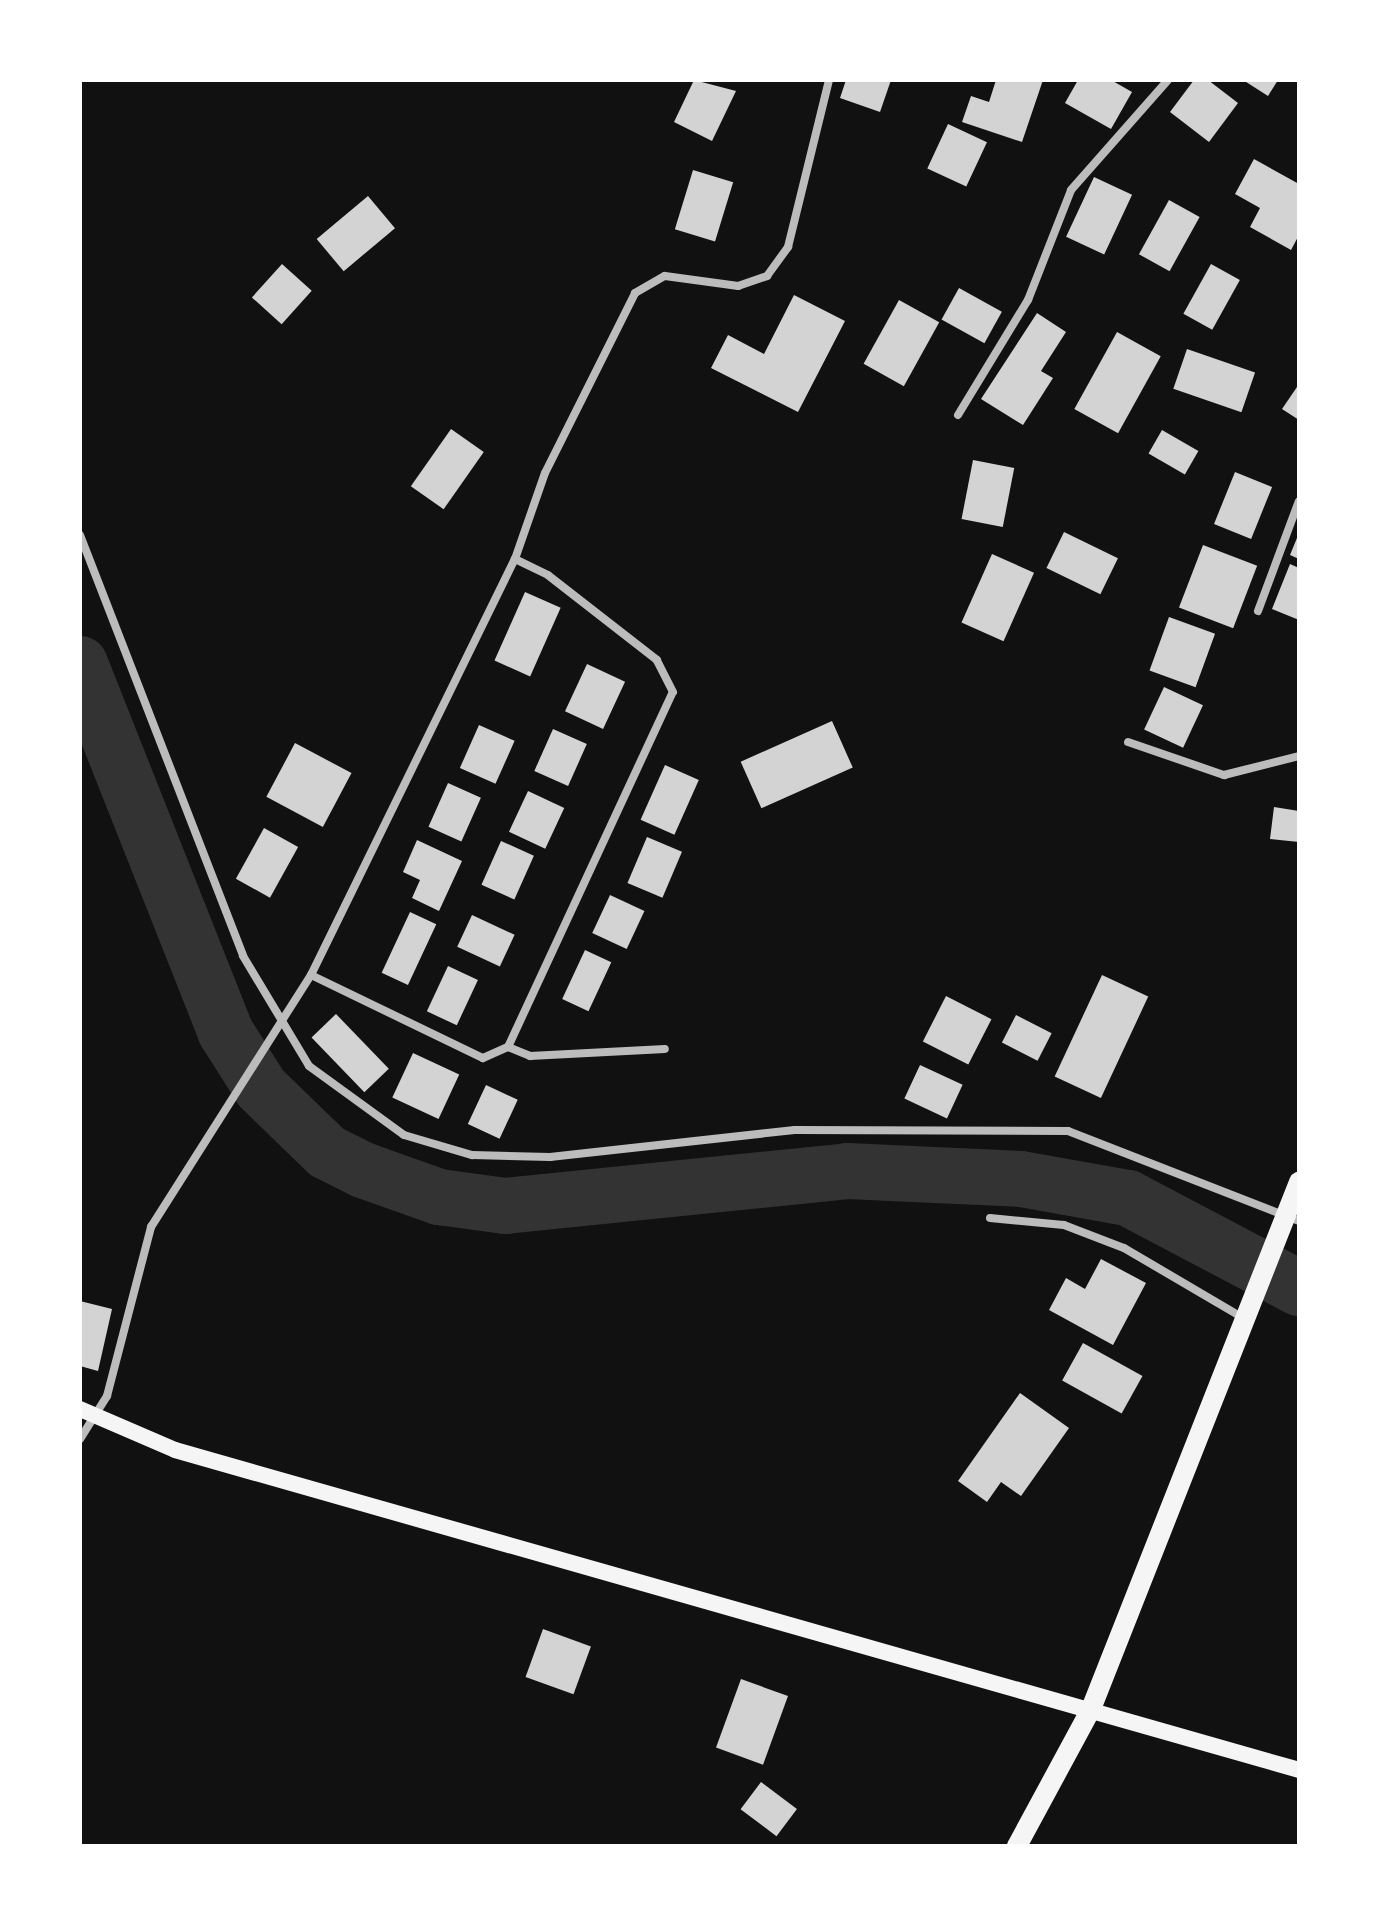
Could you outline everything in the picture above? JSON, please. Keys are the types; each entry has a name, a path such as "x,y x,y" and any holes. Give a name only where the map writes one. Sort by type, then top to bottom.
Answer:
{"main road":[{"path":"1017,1846 1091,1709 1246,1320 1293,1218 1299,1182"},
{"path":"88,1413 175,1450 1299,1770"}],"street":[{"path":"80,1439 151,1227 311,975 515,559 545,473 635,293 665,276 738,286 767,276 788,247 829,80"},
{"path":"958,415 1028,300 1071,190 1168,80"},
{"path":"1258,611 1299,501"},
{"path":"80,535 243,956 280,1024 309,1066 357,1107 404,1135 472,1155 550,1157 795,1130 1068,1131 1293,1218"},
{"path":"311,975 483,1058 508,1047 673,692 657,660 548,575 515,559"},
{"path":"1128,742 1224,775 1299,756"},
{"path":"508,1047 530,1056 665,1049"},
{"path":"990,1218 1064,1225 1124,1248 1246,1320"}],"building":[{"path":"694,80 736,91 712,141 674,122"},
{"path":"846,80 891,80 880,112 840,98"},
{"path":"996,80 1043,80 1022,142 962,122 971,96 989,102"},
{"path":"1078,80 1111,80 1132,92 1111,129 1065,103"},
{"path":"1194,80 1208,80 1238,103 1209,142 1170,112"},
{"path":"1243,80 1278,80 1268,96"},
{"path":"948,124 987,142 966,187 927,168"},
{"path":"1254,159 1299,184 1299,235 1291,250 1250,227 1260,208 1235,194"},
{"path":"693,170 733,182 715,242 675,229"},
{"path":"1094,177 1132,195 1104,255 1066,237"},
{"path":"368,196 395,228 344,271 317,239"},
{"path":"1169,200 1200,217 1170,271 1139,254"},
{"path":"282,264 312,291 282,324 252,297"},
{"path":"1211,264 1240,280 1212,330 1183,314"},
{"path":"959,288 1002,312 984,343 942,319"},
{"path":"794,295 845,321 798,412 711,368 728,335 764,354"},
{"path":"899,300 939,322 904,386 864,364"},
{"path":"1037,313 1066,332 1041,371 1053,378 1023,425 981,399"},
{"path":"1117,332 1161,356 1118,433 1074,409"},
{"path":"1187,349 1255,372 1241,412 1173,389"},
{"path":"1299,384 1299,420 1282,409"},
{"path":"451,429 484,452 444,509 411,486"},
{"path":"1162,430 1198,451 1185,474 1148,453"},
{"path":"973,460 1014,468 1003,527 962,519"},
{"path":"1235,472 1272,487 1251,539 1214,524"},
{"path":"1064,532 1118,558 1100,594 1046,568"},
{"path":"1299,533 1299,559 1290,555"},
{"path":"1203,545 1257,566 1233,628 1179,608"},
{"path":"992,554 1034,573 1004,641 961,623"},
{"path":"1290,564 1299,568 1299,620 1272,609"},
{"path":"525,592 561,608 530,676 494,661"},
{"path":"1169,617 1215,634 1196,687 1150,671"},
{"path":"587,664 625,682 603,729 565,711"},
{"path":"1164,687 1203,705 1183,748 1144,730"},
{"path":"832,721 853,768 761,808 741,762"},
{"path":"479,725 515,741 496,784 460,768"},
{"path":"553,729 587,744 568,786 534,771"},
{"path":"295,743 352,773 323,827 266,797"},
{"path":"665,765 699,780 674,835 641,820"},
{"path":"448,783 481,798 461,841 428,827"},
{"path":"528,791 564,808 545,849 509,832"},
{"path":"1274,807 1299,811 1299,842 1270,839"},
{"path":"264,828 298,847 270,898 236,879"},
{"path":"647,837 682,852 662,898 627,883"},
{"path":"417,840 462,861 439,911 412,898 420,880 403,872"},
{"path":"501,841 534,856 514,899 481,885"},
{"path":"610,895 644,911 627,949 592,933"},
{"path":"410,912 436,924 408,985 382,973"},
{"path":"472,915 515,935 500,967 457,947"},
{"path":"585,950 611,962 588,1011 562,999"},
{"path":"448,966 478,980 457,1025 427,1011"},
{"path":"1102,975 1148,997 1101,1098 1055,1077"},
{"path":"946,996 991,1019 968,1065 923,1041"},
{"path":"336,1014 389,1069 364,1092 312,1038"},
{"path":"1016,1015 1052,1033 1038,1061 1002,1043"},
{"path":"413,1053 459,1075 439,1119 392,1097"},
{"path":"920,1065 963,1085 947,1118 904,1099"},
{"path":"486,1085 518,1100 500,1139 468,1124"},
{"path":"1101,1259 1146,1283 1113,1345 1049,1310 1066,1278 1085,1289"},
{"path":"80,1301 112,1309 98,1371 80,1366"},
{"path":"1083,1343 1142,1376 1122,1414 1062,1381"},
{"path":"1020,1393 1069,1428 1021,1496 1001,1482 987,1502 958,1481"},
{"path":"543,1629 591,1646 573,1694 526,1677"},
{"path":"741,1679 788,1696 763,1765 716,1748"},
{"path":"761,1782 797,1809 776,1836 741,1809"}],"waterway":[{"path":"80,664 225,1031 261,1088 327,1152 363,1170 439,1197 505,1206 847,1171 1021,1179 1128,1198 1299,1288"}]}
